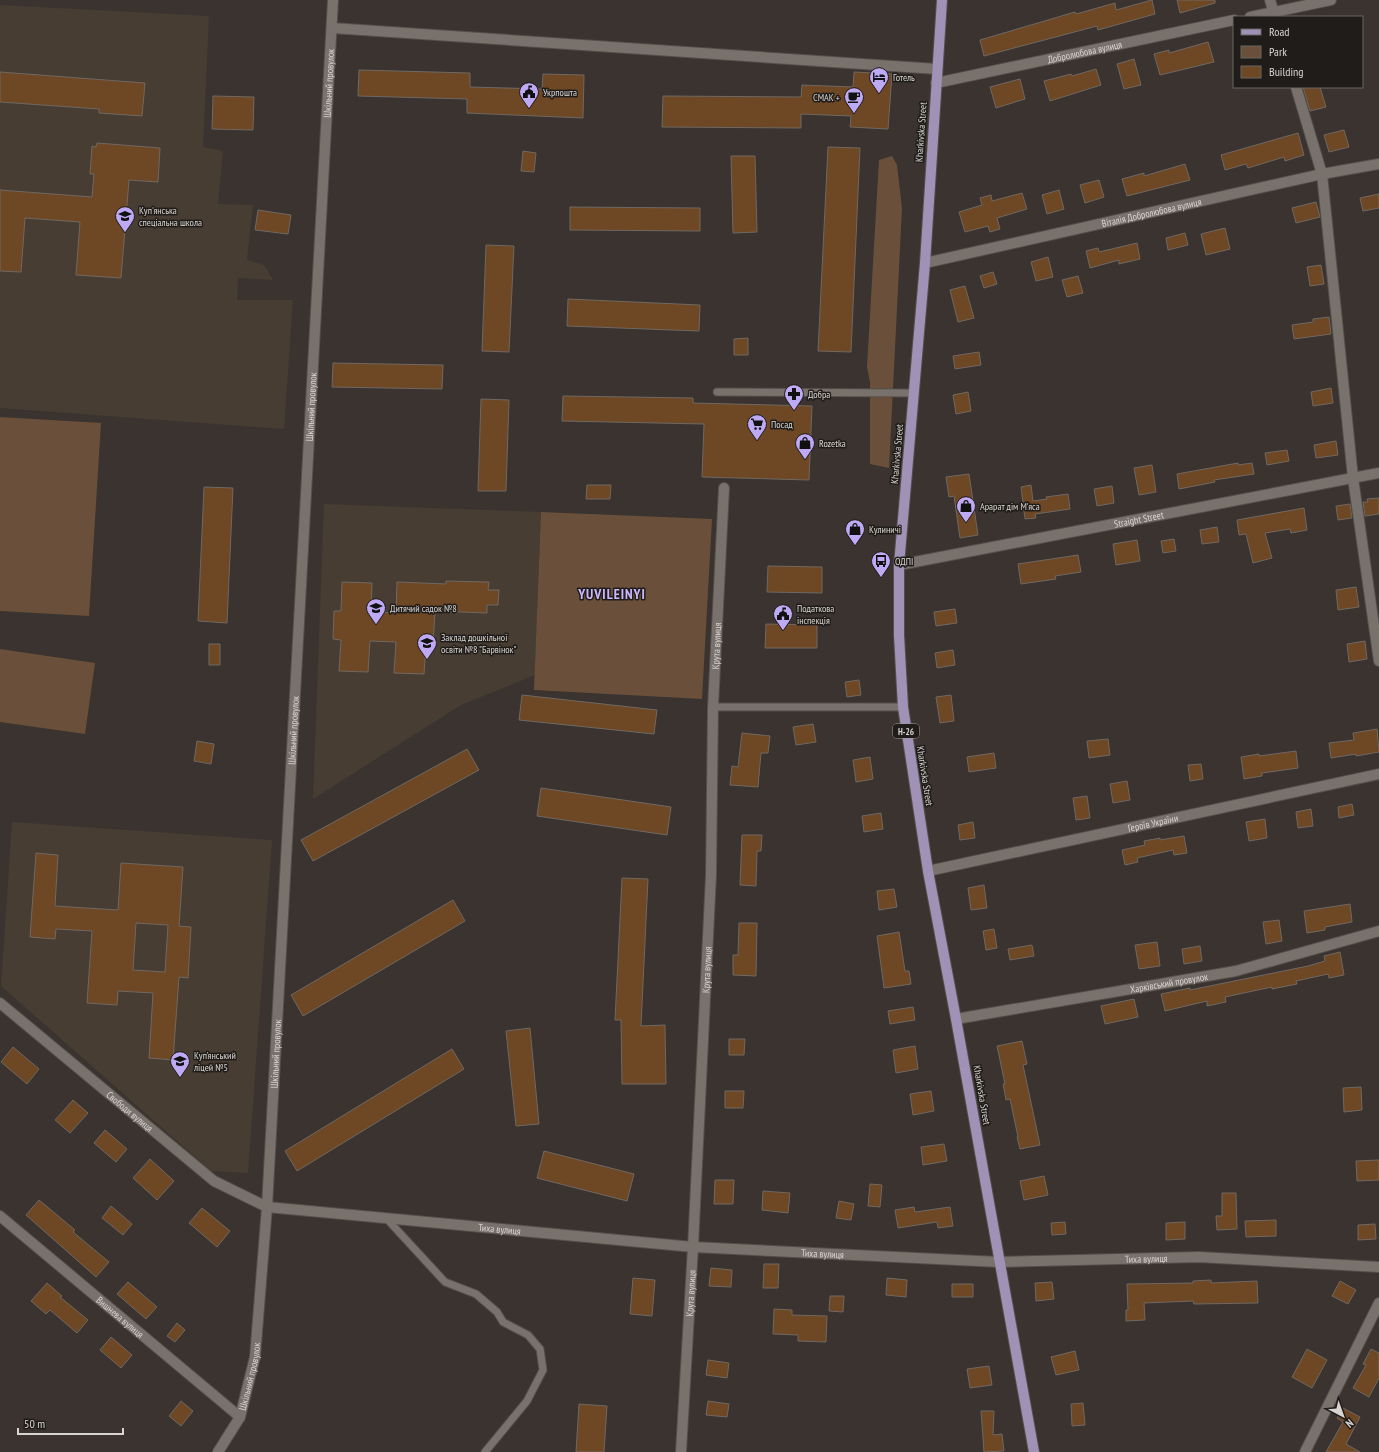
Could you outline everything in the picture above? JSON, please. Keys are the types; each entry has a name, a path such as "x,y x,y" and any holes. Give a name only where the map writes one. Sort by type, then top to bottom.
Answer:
{"main road":[{"name":"Kharkivska Street","path":"942,0 925,263 899,565 899,635 903,707 928,872 1034,1452"}],"street":[{"name":"Шкільний провулок","path":"218,1452 240,1416 255,1357 267,1207 333,0"},
{"path":"1270,0 1274,15"},
{"path":"1262,16 1274,15 1331,0"},
{"name":"Добролюбова вулиця","path":"936,84 1233,20"},
{"path":"332,28 937,69"},
{"path":"1296,88 1322,174 1353,478 1379,661"},
{"name":"Віталія Добролюбова вулиця","path":"925,263 1322,174 1379,164"},
{"name":"Straight Street","path":"899,565 1379,473"},
{"name":"Крута вулиця","path":"681,1452 693,1248 711,875 713,707 724,488"},
{"name":"Героїв України","path":"928,872 1379,774"},
{"name":"Харківський провулок","path":"956,1019 1236,971 1379,932"},
{"name":"Свободи вулиця","path":"0,1003 214,1181 267,1207"},
{"name":"Тиха вулиця","path":"267,1207 693,1248 999,1262 1199,1257 1379,1267"},
{"name":"Вишнева вулиця","path":"0,1216 240,1416"},
{"path":"1305,1452 1379,1303"}],"lane":[{"path":"717,392 914,393"},
{"path":"713,707 903,707"},
{"path":"386,1218 445,1282 476,1294 497,1312 504,1322 528,1335 540,1349 543,1370 527,1401 485,1452"}],"shaded area":[{"name":"Куп'янська спеціальна школа","path":"0,5 209,16 203,147 223,151 218,204 253,205 247,260 264,265 273,280 238,278 237,300 293,300 284,429 0,408"},
{"name":"Заклад дошкільної освіти №8 \"Барвінок\"","path":"324,504 541,512 535,675 461,705 313,799"},
{"name":"Куп’янський ліцей №5","path":"12,822 272,840 248,1173 211,1171 1,986"}],"green space":[{"path":"892,156 897,165 902,208 889,468 870,464 870,382 867,367 879,160"},
{"path":"0,417 101,423 89,616 0,611"},
{"path":"541,512 712,519 702,699 534,690"},
{"path":"0,649 95,663 85,734 0,722"}],"building":[{"path":"1152,0 1155,14 1098,30 1097,26 984,56 980,40 1075,12 1076,14 1115,3 1116,10"},
{"path":"1177,0 1215,0 1215,3 1180,13"},
{"path":"1208,42 1214,62 1160,75 1154,54 1169,50 1169,53"},
{"path":"1134,59 1141,85 1124,89 1117,64"},
{"path":"1096,69 1101,85 1050,101 1044,81 1071,74 1072,76"},
{"path":"359,70 470,73 470,87 542,89 543,74 584,75 583,118 467,113 467,99 358,96"},
{"path":"0,72 145,83 142,116 99,113 99,109 0,102"},
{"path":"854,72 892,74 888,129 850,127 851,116 801,114 801,128 662,127 663,96 801,97 802,85 853,87"},
{"path":"1020,79 1025,99 996,108 990,87"},
{"path":"1303,88 1320,88 1326,107 1310,111"},
{"path":"213,96 254,97 253,130 212,129"},
{"path":"1344,130 1349,147 1329,152 1324,135"},
{"path":"1298,133 1304,155 1285,161 1284,157 1248,168 1246,164 1225,170 1221,155"},
{"path":"97,143 160,148 158,182 129,180 121,278 76,275 80,222 25,218 21,272 0,271 0,190 92,197 94,174 90,174 92,146 96,147"},
{"path":"828,147 860,148 851,352 818,351"},
{"path":"523,151 536,153 534,172 521,171"},
{"path":"731,156 755,156 757,232 733,233"},
{"path":"1185,164 1190,180 1127,196 1122,179 1144,173 1144,176"},
{"path":"1099,180 1104,197 1085,203 1080,185"},
{"path":"1059,190 1064,209 1047,214 1042,195"},
{"path":"1022,193 1027,209 997,218 1000,229 990,232 988,226 965,232 959,212 982,205 980,198 991,195 992,201"},
{"path":"1379,194 1379,208 1363,211 1360,198"},
{"path":"1316,202 1320,217 1296,223 1292,208"},
{"path":"570,207 700,208 700,231 570,230"},
{"path":"258,210 291,215 288,234 255,230"},
{"path":"1225,228 1230,249 1206,255 1201,234"},
{"path":"1185,233 1188,245 1168,250 1166,238"},
{"path":"1137,243 1140,259 1119,264 1119,260 1090,268 1086,251 1098,248 1099,252"},
{"path":"486,245 514,246 509,352 482,351"},
{"path":"1048,257 1053,277 1036,281 1031,262"},
{"path":"1321,265 1324,284 1310,286 1307,267"},
{"path":"993,272 997,284 984,288 980,276"},
{"path":"1078,276 1083,293 1067,297 1062,280"},
{"path":"965,286 974,318 958,322 950,290"},
{"path":"568,299 700,305 699,331 567,326"},
{"path":"1329,317 1331,334 1294,339 1292,325 1313,322 1313,319"},
{"path":"748,338 748,355 734,355 734,339"},
{"path":"979,352 981,365 955,369 953,356"},
{"path":"333,363 443,365 442,389 332,387"},
{"path":"1331,388 1333,403 1313,406 1311,392"},
{"path":"968,392 971,411 956,414 953,395"},
{"path":"563,396 693,398 693,403 812,406 809,480 702,477 704,424 562,421"},
{"path":"481,399 509,400 506,491 478,491"},
{"path":"1336,441 1338,455 1316,458 1314,445"},
{"path":"1287,450 1289,461 1267,465 1265,453"},
{"path":"1238,463 1238,465 1252,463 1254,474 1214,480 1215,482 1179,489 1177,474"},
{"path":"1152,465 1156,492 1139,495 1134,468"},
{"path":"969,474 978,535 960,538 954,496 949,497 946,477"},
{"path":"587,485 611,485 610,499 586,499"},
{"path":"1031,485 1033,501 1047,499 1046,497 1068,494 1070,509 1035,514 1036,518 1025,519 1021,487"},
{"path":"1112,486 1114,503 1097,506 1094,489"},
{"path":"204,487 233,488 227,623 198,621"},
{"path":"1379,498 1379,514 1365,516 1363,502 1368,502 1367,499"},
{"path":"1350,504 1352,518 1338,520 1336,506"},
{"path":"1304,508 1307,530 1291,533 1290,529 1265,533 1272,558 1253,563 1246,534 1239,535 1237,520"},
{"path":"1217,527 1219,542 1202,544 1200,530"},
{"path":"1174,539 1176,551 1163,553 1161,541"},
{"path":"1137,540 1140,561 1116,565 1113,544"},
{"path":"1078,555 1081,572 1055,576 1056,579 1021,584 1018,564"},
{"path":"768,566 822,567 822,593 767,592"},
{"path":"446,581 489,582 488,590 499,590 498,605 487,605 487,613 435,611 433,644 426,643 424,674 394,673 396,642 370,641 368,672 339,671 341,640 333,639 334,611 341,611 342,582 372,583 371,612 396,613 397,582 446,584"},
{"path":"1356,587 1359,607 1338,610 1336,590"},
{"path":"955,609 957,623 936,626 934,612"},
{"path":"766,624 817,625 817,648 765,648"},
{"path":"1365,641 1367,659 1349,662 1347,644"},
{"path":"209,644 220,644 220,665 209,665"},
{"path":"953,650 955,665 937,668 935,653"},
{"path":"859,680 861,695 847,697 845,682"},
{"path":"522,695 657,710 654,734 519,720"},
{"path":"951,695 954,721 940,723 936,697"},
{"path":"813,724 816,742 796,745 793,727"},
{"path":"1377,729 1379,752 1331,758 1329,743 1354,740 1353,733"},
{"path":"742,733 770,736 768,753 761,753 758,787 730,785 732,766 738,767"},
{"path":"1108,739 1110,755 1089,758 1087,741"},
{"path":"197,741 214,744 211,764 194,761"},
{"path":"467,749 479,770 313,861 301,840"},
{"path":"1296,751 1298,768 1262,773 1262,776 1244,779 1241,757"},
{"path":"994,753 996,768 969,772 967,757"},
{"path":"870,757 873,779 856,782 853,760"},
{"path":"1201,764 1203,779 1190,781 1188,765"},
{"path":"1127,781 1130,800 1113,803 1110,784"},
{"path":"541,788 671,807 667,835 537,816"},
{"path":"1087,796 1090,818 1076,820 1073,798"},
{"path":"1352,804 1354,815 1339,818 1338,807"},
{"path":"1311,809 1313,826 1298,828 1296,812"},
{"path":"881,813 883,829 864,832 862,816"},
{"path":"1265,819 1267,838 1249,841 1246,822"},
{"path":"973,822 975,838 960,840 958,825"},
{"path":"742,835 762,835 761,851 757,851 756,886 740,885"},
{"path":"1184,836 1187,853 1174,855 1173,850 1137,858 1138,862 1125,865 1122,850 1145,845 1144,841"},
{"path":"36,853 58,855 55,906 118,910 121,863 183,867 179,926 191,927 188,978 179,977 173,1060 149,1058 153,993 118,991 117,1005 87,1003 92,931 56,929 55,939 30,937","holes":["136,923 168,925 165,972 133,970"]},
{"path":"622,878 648,879 641,1026 665,1025 666,1084 622,1084 621,1020 615,1020"},
{"path":"984,885 987,908 971,910 968,888"},
{"path":"894,889 897,907 879,910 877,891"},
{"path":"453,900 465,921 303,1016 291,995"},
{"path":"1350,904 1352,922 1325,927 1325,930 1307,933 1304,911"},
{"path":"1279,920 1282,941 1266,944 1263,922"},
{"path":"739,923 757,923 756,976 733,975 733,955 738,955"},
{"path":"994,929 997,948 986,950 983,931"},
{"path":"899,932 905,971 909,971 911,984 884,988 877,936"},
{"path":"1157,942 1160,966 1139,969 1135,945"},
{"path":"1032,945 1034,956 1010,960 1008,949"},
{"path":"1200,946 1202,961 1184,964 1182,949"},
{"path":"1340,952 1344,975 1329,978 1328,974 1296,981 1297,984 1272,989 1272,987 1225,997 1226,1002 1207,1006 1207,1001 1165,1011 1161,994 1190,988 1190,990 1308,966 1325,961 1324,956"},
{"path":"1134,999 1138,1017 1105,1024 1101,1006"},
{"path":"913,1007 915,1020 890,1024 888,1011"},
{"path":"530,1028 539,1124 516,1126 506,1031"},
{"path":"729,1039 745,1039 744,1055 729,1055"},
{"path":"1022,1041 1027,1064 1023,1065 1040,1145 1020,1149 1010,1099 1006,1100 1003,1084 1005,1084 997,1046"},
{"path":"915,1046 918,1069 896,1073 893,1050"},
{"path":"13,1047 39,1069 27,1084 1,1062"},
{"path":"452,1049 464,1069 297,1171 285,1151"},
{"path":"1361,1087 1362,1110 1344,1112 1343,1088"},
{"path":"725,1091 744,1091 743,1108 725,1108"},
{"path":"931,1091 934,1111 913,1115 910,1094"},
{"path":"73,1100 88,1113 70,1133 55,1120"},
{"path":"105,1130 127,1149 116,1162 94,1143"},
{"path":"944,1144 947,1161 923,1165 921,1147"},
{"path":"544,1151 634,1174 627,1201 537,1178"},
{"path":"150,1159 174,1181 157,1200 133,1178"},
{"path":"1379,1160 1379,1180 1357,1181 1356,1161"},
{"path":"1044,1176 1048,1195 1024,1200 1020,1181"},
{"path":"715,1180 734,1180 733,1204 714,1204"},
{"path":"870,1184 882,1185 880,1207 868,1206"},
{"path":"763,1191 790,1193 788,1213 762,1210"},
{"path":"1222,1193 1236,1193 1237,1229 1217,1230 1216,1216 1222,1216"},
{"path":"39,1200 75,1230 73,1232 109,1262 96,1277 26,1215"},
{"path":"839,1201 854,1204 851,1220 836,1218"},
{"path":"111,1206 132,1224 123,1235 102,1218"},
{"path":"914,1207 915,1212 950,1207 953,1226 938,1228 937,1222 898,1228 895,1210"},
{"path":"202,1208 230,1231 217,1247 189,1223"},
{"path":"1276,1220 1276,1236 1246,1237 1245,1221"},
{"path":"1065,1222 1066,1234 1052,1235 1051,1223"},
{"path":"1185,1222 1185,1239 1166,1240 1166,1223"},
{"path":"1375,1224 1376,1239 1358,1240 1358,1225"},
{"path":"764,1264 779,1264 778,1288 763,1288"},
{"path":"711,1268 732,1270 731,1287 709,1286"},
{"path":"633,1278 655,1280 652,1316 630,1314"},
{"path":"887,1278 907,1280 906,1297 886,1295"},
{"path":"1211,1280 1211,1283 1257,1281 1258,1303 1194,1304 1193,1301 1144,1303 1145,1320 1126,1321 1126,1310 1128,1310 1127,1284 1193,1283 1193,1281"},
{"path":"1340,1281 1356,1290 1348,1304 1332,1296"},
{"path":"128,1282 157,1307 146,1319 117,1294"},
{"path":"1052,1282 1054,1299 1036,1301 1035,1283"},
{"path":"47,1283 62,1296 60,1297 88,1320 77,1333 50,1310 46,1314 31,1301"},
{"path":"952,1284 973,1284 973,1297 952,1297"},
{"path":"830,1296 844,1296 843,1312 829,1311"},
{"path":"774,1309 792,1310 792,1315 827,1316 826,1342 798,1341 798,1335 773,1334"},
{"path":"177,1323 185,1330 175,1342 167,1336"},
{"path":"111,1337 132,1355 121,1368 100,1350"},
{"path":"1307,1349 1327,1360 1312,1388 1292,1377"},
{"path":"1371,1349 1379,1353 1379,1378 1369,1397 1353,1388 1366,1365 1363,1364"},
{"path":"1075,1351 1079,1370 1056,1375 1051,1357"},
{"path":"708,1360 729,1363 727,1378 706,1375"},
{"path":"989,1366 992,1385 970,1388 967,1369"},
{"path":"181,1401 193,1411 181,1426 169,1416"},
{"path":"708,1401 729,1404 727,1417 706,1415"},
{"path":"1083,1403 1085,1425 1072,1426 1071,1404"},
{"path":"579,1404 607,1406 604,1452 576,1452"},
{"path":"1343,1408 1360,1417 1346,1444 1360,1452 1326,1452 1343,1422 1337,1418"},
{"path":"981,1411 994,1411 993,1435 1002,1434 1004,1451 984,1452"}],"place":[{"name":"Готель","path":"879,94"},
{"name":"Укрпошта","path":"529,109"},
{"name":"СМАК +","path":"854,114"},
{"name":"Куп'янська спеціальна школа","path":"125,233"},
{"name":"Добра","path":"794,411"},
{"name":"Посад","path":"757,441"},
{"name":"Rozetka","path":"805,460"},
{"name":"Арарат дім М'яса","path":"966,523"},
{"name":"Кулиничі","path":"855,546"},
{"name":"ОДПІ","path":"881,578"},
{"name":"Дитячий садок №8","path":"376,625"},
{"name":"Податкова інспекція","path":"783,631"},
{"name":"Заклад дошкільної освіти №8 \"Барвінок\"","path":"427,660"},
{"name":"Куп’янський ліцей №5","path":"180,1078"}],"district":[{"name":"YUVILEINYI","path":"612,594"}]}
